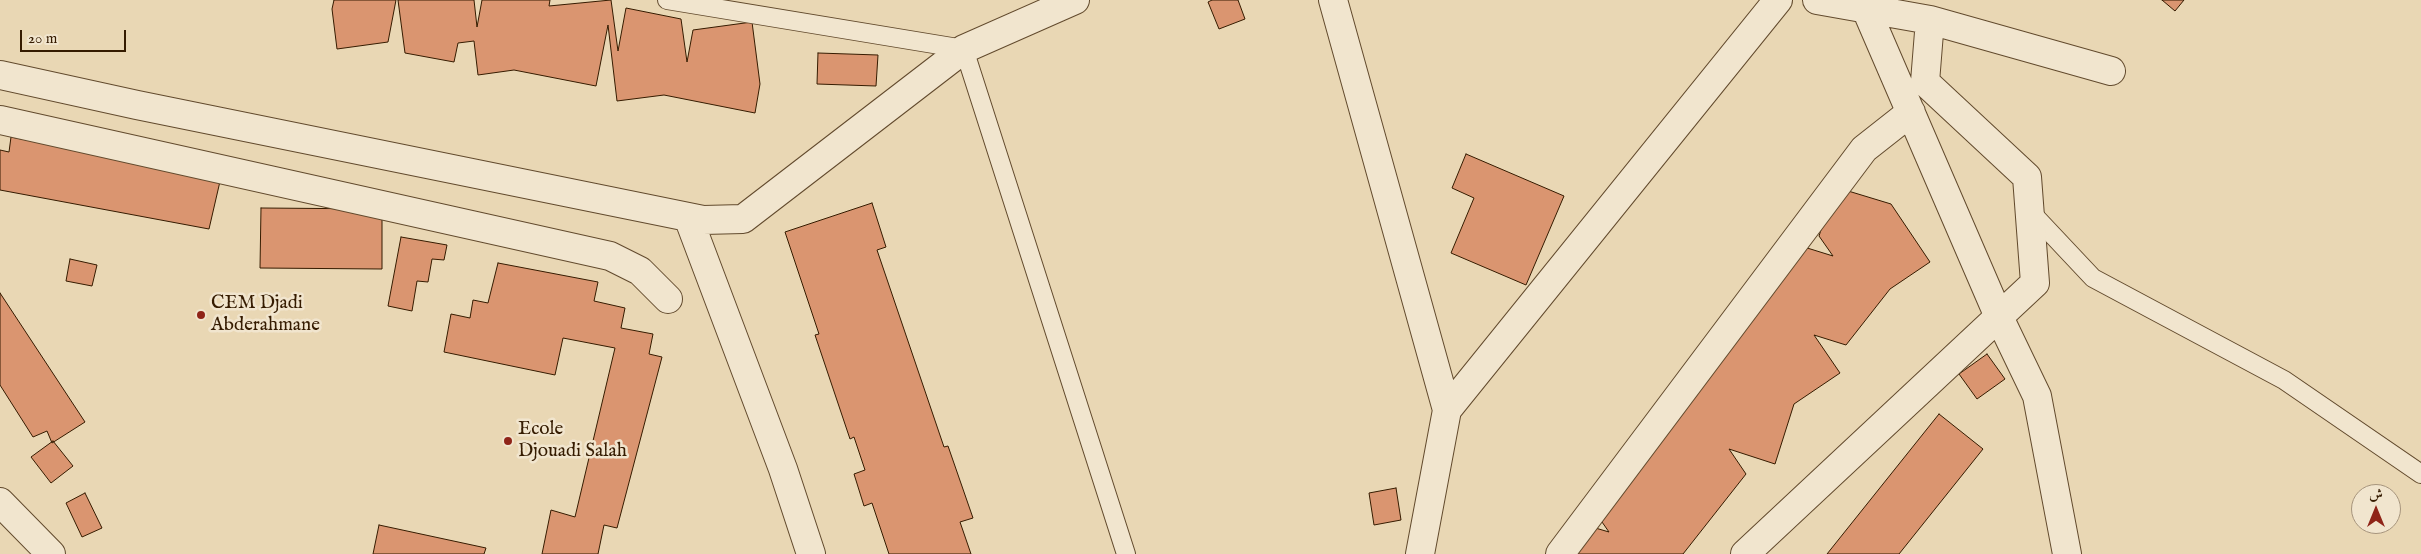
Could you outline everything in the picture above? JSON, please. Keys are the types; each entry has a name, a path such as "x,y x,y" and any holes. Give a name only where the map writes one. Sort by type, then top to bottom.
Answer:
{"street":[{"path":"0,74 147,107 703,220 743,219 964,49 1075,0"},
{"path":"1333,0 1447,410 1420,554"},
{"path":"1447,410 1778,0"},
{"path":"1817,0 1930,20 2111,71"},
{"path":"1866,9 1999,317 2037,396 2067,554"},
{"path":"1745,554 2035,284 2027,177 1926,82 1930,20"},
{"path":"1560,554 1864,149 1911,112"},
{"path":"0,120 610,256 640,271 668,299"},
{"path":"688,217 783,469 811,554"},
{"path":"0,502 51,554"}],"lane":[{"path":"667,0 964,49 1126,554"},
{"path":"2030,210 2093,278 2284,380 2421,474"}],"building":[{"path":"334,0 396,0 388,42 337,49 332,9"},
{"path":"398,0 474,0 477,27 482,0 550,0 549,6 611,0 618,51 626,8 681,19 687,62 693,30 752,22 760,84 755,113 664,95 617,101 608,25 596,86 514,70 478,75 474,41 458,43 454,62 405,53"},
{"path":"1212,0 1238,0 1245,19 1219,29 1208,2"},
{"path":"2162,0 2184,0 2175,11"},
{"path":"818,53 878,55 876,86 817,84"},
{"path":"11,137 221,177 209,229 0,190 0,150 9,152"},
{"path":"1466,154 1564,196 1526,285 1451,253 1474,198 1452,188"},
{"path":"1835,187 1891,204 1930,262 1890,289 1846,345 1814,335 1840,373 1794,404 1775,464 1729,449 1746,474 1683,554 1565,554 1575,522 1609,532 1588,502 1645,463 1653,440 1804,247 1833,256 1819,236"},
{"path":"872,203 886,247 877,250 944,447 948,446 973,518 960,522 971,554 889,554 872,503 864,506 854,474 865,470 854,437 850,439 815,335 819,334 785,232"},
{"path":"261,208 382,209 382,269 260,268"},
{"path":"401,237 447,245 444,260 432,259 428,282 417,281 412,311 388,306"},
{"path":"70,259 97,265 92,286 66,281"},
{"path":"498,263 598,282 594,301 625,308 621,328 653,334 649,354 662,357 617,528 604,525 598,554 542,554 551,510 575,517 615,348 563,338 555,375 444,352 451,314 470,318 473,300 488,303"},
{"path":"0,293 85,422 52,443 47,431 33,437 0,385"},
{"path":"1987,354 2005,379 1977,399 1959,374"},
{"path":"1939,414 1983,449 1899,554 1827,554"},
{"path":"53,441 73,466 51,483 31,457"},
{"path":"1396,488 1401,520 1374,525 1369,493"},
{"path":"85,493 102,528 82,537 66,503"},
{"path":"379,525 486,548 484,554 373,554"}],"place":[{"name":"CEM Djadi Abderahmane","path":"201,315"},
{"name":"Ecole Djouadi Salah","path":"508,441"}]}
